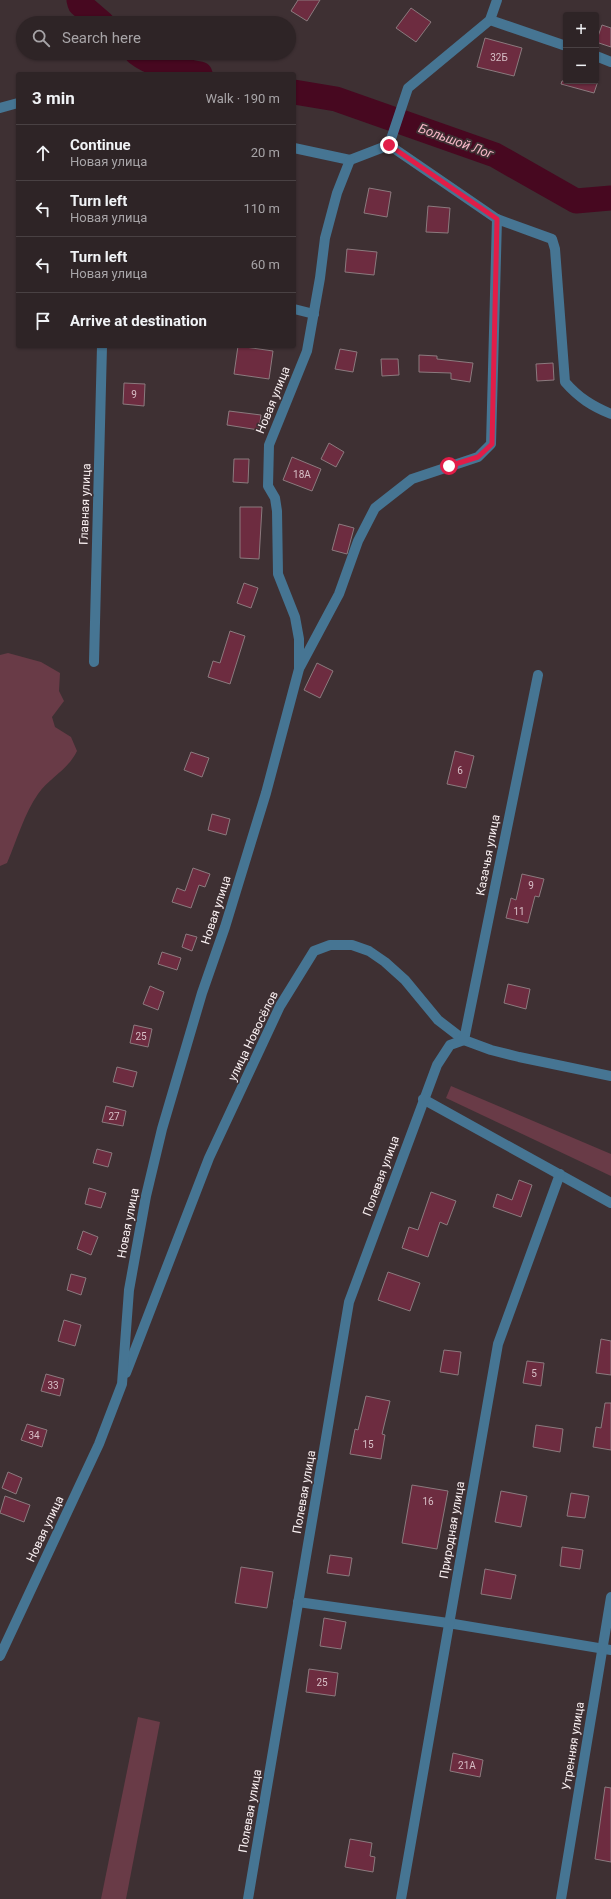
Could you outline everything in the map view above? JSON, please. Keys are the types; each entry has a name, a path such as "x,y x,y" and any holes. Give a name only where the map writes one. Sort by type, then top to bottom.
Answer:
{"street":[{"path":"389,145 408,88 490,20 497,0"},
{"path":"490,20 563,45"},
{"path":"599,57 611,62"},
{"path":"0,108 16,104"},
{"path":"296,148 350,160 389,145"},
{"path":"389,145 497,219 552,238 565,382 577,396 611,414"},
{"name":"Новая улица","path":"0,1656 99,1444 122,1384 129,1290 146,1196 162,1129 202,994 225,927 264,800 299,669 299,638 295,617 278,574 277,511 275,498 268,486 267,471 269,445 307,351 325,238 337,193 350,160"},
{"path":"299,669 339,594 358,541 375,508 412,479 478,457 492,444 497,219"},
{"path":"296,310 314,314"},
{"name":"Главная улица","path":"94,662 102,348"},
{"name":"Казачья улица","path":"464,1040 538,675"},
{"name":"улица Новосёлов","path":"122,1384 209,1158 280,1006 314,952 330,945 352,945 368,951 385,962 405,980 438,1020 464,1040 512,1056 611,1076"},
{"name":"Полевая улица","path":"248,1899 349,1302 423,1099 437,1065 450,1045 464,1040"},
{"path":"423,1099 560,1174 611,1204"},
{"name":"Природная улица","path":"401,1899 448,1623 498,1344 560,1174"},
{"name":"Утренняя улица","path":"561,1899 606,1649 611,1597"},
{"path":"298,1602 448,1623 606,1649"}],"shaded area":[{"path":"8,653 41,662 60,673 59,691 64,701 52,717 55,727 71,737 77,751 68,764 38,794 25,819 7,863 0,866 0,655"},
{"path":"451,1086 611,1154 611,1176 446,1098"},
{"path":"138,1717 160,1722 126,1899 101,1899"}],"building":[{"path":"298,0 320,0 307,21 291,11"},
{"path":"411,8 431,22 416,42 396,28"},
{"path":"602,25 611,28 611,47 599,43 599,34"},
{"path":"485,38 522,48 514,76 477,67"},
{"path":"563,81 563,84 597,84 594,93 561,84"},
{"path":"369,188 391,192 387,217 364,213"},
{"path":"428,206 450,208 448,233 426,232"},
{"path":"347,249 377,252 374,275 345,272"},
{"path":"238,348 252,348 273,351 269,379 234,374"},
{"path":"340,349 357,352 353,372 335,369"},
{"path":"419,355 437,356 437,359 473,363 470,382 451,379 451,373 419,372"},
{"path":"381,359 398,359 399,375 382,376"},
{"path":"553,363 554,380 537,381 536,364"},
{"path":"124,383 145,384 144,406 123,404"},
{"path":"229,411 261,415 259,430 227,425"},
{"path":"329,443 344,452 336,467 321,459"},
{"path":"292,457 321,469 312,491 283,480"},
{"path":"234,459 249,459 248,483 233,482"},
{"path":"240,507 262,507 259,559 240,558"},
{"path":"339,524 354,528 347,554 332,550"},
{"path":"244,583 258,588 251,608 237,603"},
{"path":"230,631 245,636 230,684 208,677 213,661 220,663"},
{"path":"317,663 333,671 320,698 304,690"},
{"path":"455,751 474,756 466,788 447,784"},
{"path":"191,752 209,758 202,777 184,770"},
{"path":"212,814 230,819 226,835 208,830"},
{"path":"193,868 210,874 205,887 199,885 191,908 172,902 177,888 185,891"},
{"path":"522,874 544,879 539,897 535,896 528,923 506,918 511,898 516,900"},
{"path":"186,934 197,937 192,951 182,947"},
{"path":"162,952 181,958 177,970 158,964"},
{"path":"508,984 530,989 526,1009 504,1003"},
{"path":"150,986 164,992 158,1010 143,1004"},
{"path":"134,1025 152,1029 148,1047 130,1043"},
{"path":"117,1067 137,1072 133,1087 113,1082"},
{"path":"106,1106 126,1111 123,1126 102,1122"},
{"path":"97,1149 112,1153 108,1167 93,1163"},
{"path":"519,1180 532,1185 521,1217 493,1207 497,1194 512,1200"},
{"path":"89,1188 106,1193 101,1208 85,1204"},
{"path":"431,1192 456,1201 447,1225 440,1222 428,1257 402,1248 409,1227 418,1230"},
{"path":"83,1231 98,1237 91,1255 77,1249"},
{"path":"388,1272 420,1283 410,1311 378,1300"},
{"path":"71,1274 86,1278 81,1295 67,1290"},
{"path":"64,1320 81,1325 75,1346 58,1341"},
{"path":"601,1339 611,1341 611,1375 596,1373"},
{"path":"444,1350 461,1352 458,1375 440,1372"},
{"path":"527,1361 544,1363 541,1386 523,1383"},
{"path":"46,1374 64,1379 60,1396 41,1391"},
{"path":"366,1396 390,1401 382,1434 385,1435 381,1459 350,1454 355,1429 358,1430"},
{"path":"605,1403 611,1403 611,1450 593,1447 596,1427 601,1428"},
{"path":"27,1424 47,1430 42,1447 21,1440"},
{"path":"536,1425 563,1429 560,1452 533,1447"},
{"path":"8,1472 22,1478 16,1494 2,1488"},
{"path":"412,1485 448,1491 437,1549 402,1543"},
{"path":"501,1491 527,1496 521,1527 495,1522"},
{"path":"571,1493 589,1496 585,1518 567,1516"},
{"path":"5,1496 30,1505 24,1522 0,1513"},
{"path":"562,1547 583,1550 580,1569 560,1566"},
{"path":"330,1555 352,1558 349,1576 327,1573"},
{"path":"241,1567 273,1572 267,1608 235,1603"},
{"path":"485,1569 516,1575 511,1599 481,1594"},
{"path":"324,1618 346,1622 341,1649 320,1646"},
{"path":"309,1669 338,1673 335,1696 306,1692"},
{"path":"453,1753 483,1760 480,1777 450,1771"},
{"path":"605,1787 611,1788 611,1862 595,1859"},
{"path":"350,1839 372,1843 370,1856 375,1857 373,1872 345,1867"}],"waterway":[{"name":"Большой Лог","path":"79,0 80,4 94,16"},
{"name":"Большой Лог","path":"149,60 175,69 190,72"},
{"name":"Большой Лог","path":"296,92 336,99 495,155 576,201 611,198"}],"route":[{"path":"389,145 497,219 492,444 478,457 449,466"}]}
